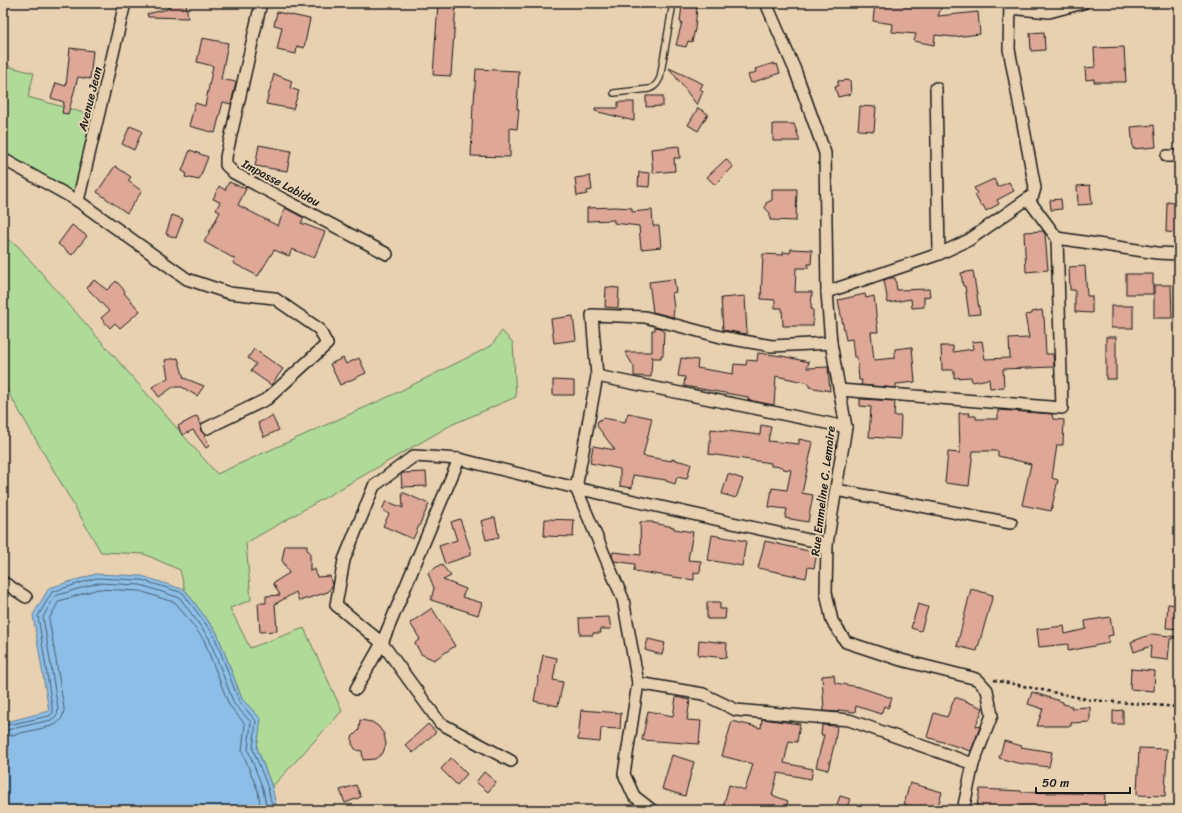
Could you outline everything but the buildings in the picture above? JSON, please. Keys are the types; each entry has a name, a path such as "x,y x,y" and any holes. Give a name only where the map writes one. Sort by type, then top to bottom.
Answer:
{"street":[{"name":"Avenue Jean","path":"78,201 126,3"},
{"name":"Impasse Labidou","path":"261,3 226,157 226,165 234,173 387,254"},
{"name":"Rue Emmeline C. Lemaire","path":"766,3 795,70 825,152 827,292 831,343 846,427 827,544 826,592 832,622 846,642 901,660 978,680"},
{"path":"827,292 939,254 969,240 1033,195 1035,188 1009,49 1010,6 1050,12 1082,3"},
{"path":"936,88 939,254"},
{"path":"1167,156 1179,156"},
{"path":"3,159 78,201 187,279 228,293 274,298 319,329 327,344 267,399 207,428"},
{"path":"840,390 1062,408 1057,238 1028,199"},
{"path":"1057,238 1179,254"},
{"path":"652,810 634,796 624,774 638,683 622,599 576,488 597,376 592,315 646,317 721,337 772,346 831,343"},
{"path":"597,376 846,427"},
{"path":"511,761 440,723 382,643 336,605 344,560 374,486 414,456 459,459 576,488 827,544"},
{"path":"356,689 382,643 459,459"},
{"path":"836,490 1011,523"},
{"path":"3,582 26,597"},
{"path":"963,810 973,764 992,715 987,690 978,680"},
{"path":"638,683 703,694 736,710 849,720 973,764"}],"lane":[{"path":"614,93 654,88 657,84 660,78 673,3"}],"path":[{"path":"978,680 994,680 1091,700 1179,707"}],"green space":[{"path":"3,65 34,73 28,97 95,116 74,195 3,154"},
{"path":"3,237 17,245 217,474 388,397 491,346 502,331 513,343 516,397 451,425 246,543 251,600 230,608 250,648 304,628 342,711 272,787 257,748 260,719 242,699 217,633 185,590 180,570 144,554 101,552 3,383"}],"water":[{"path":"96,574 142,576 185,590 217,633 242,699 261,719 257,748 272,787 277,810 3,810 3,723 49,711 33,615 49,588"}]}
